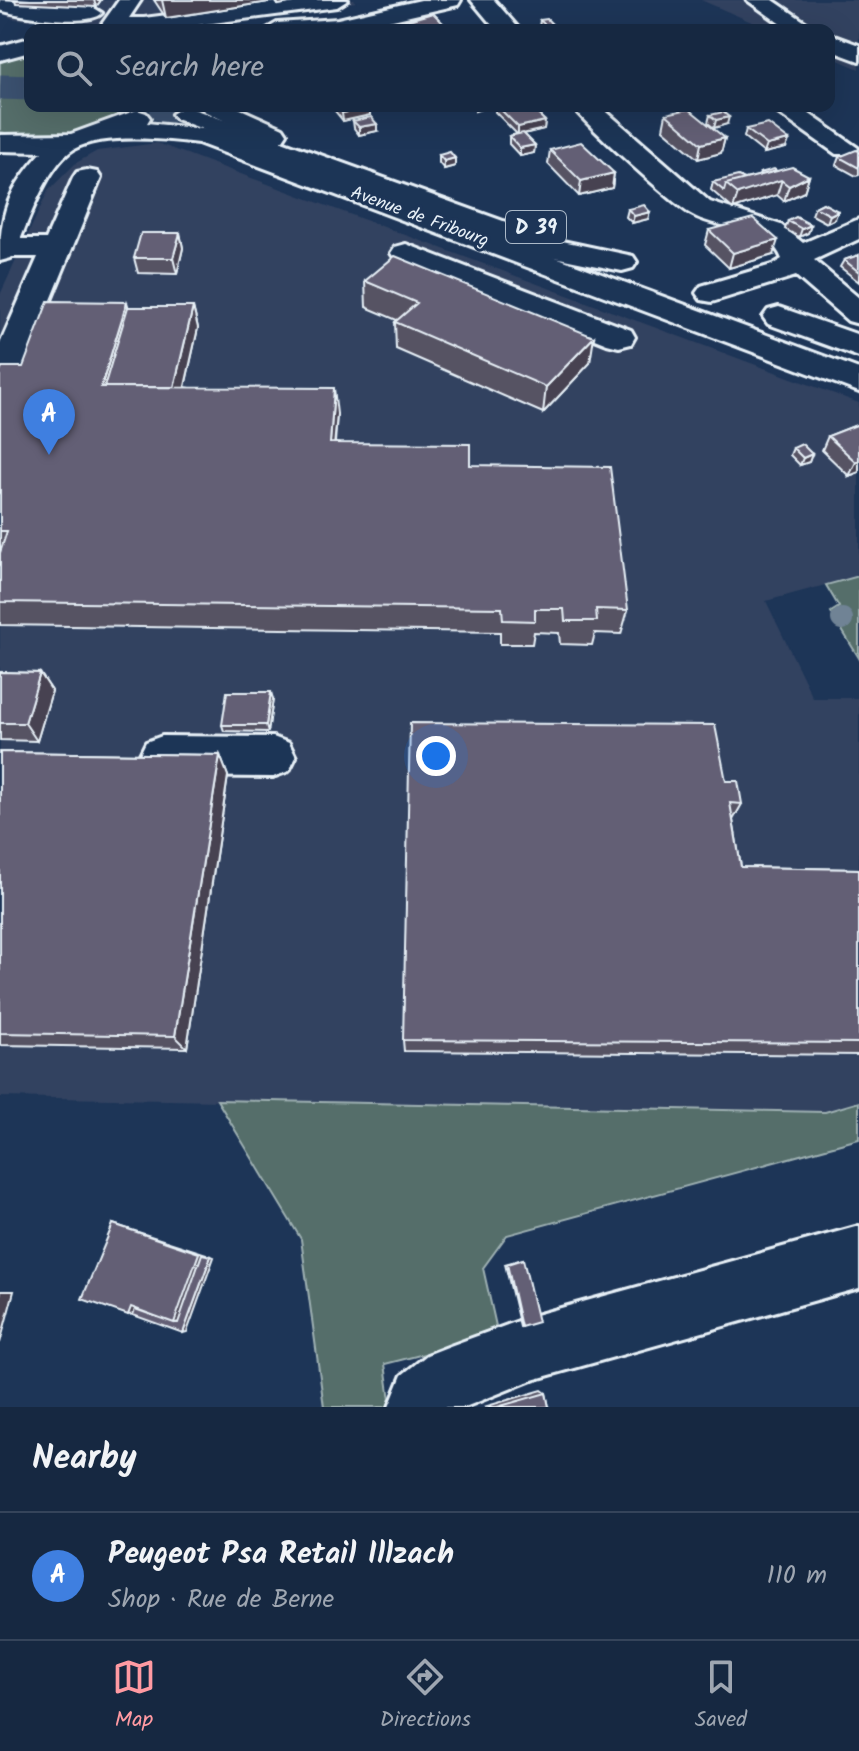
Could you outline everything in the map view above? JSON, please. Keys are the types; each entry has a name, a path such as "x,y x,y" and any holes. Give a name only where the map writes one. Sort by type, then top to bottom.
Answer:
{"main road":[{"path":"113,24 130,0"},
{"path":"152,24 337,0"},
{"path":"345,24 450,0"},
{"path":"758,0 796,24"},
{"path":"0,2 19,9 91,13"},
{"path":"0,36 24,42"},
{"path":"835,44 859,54"},
{"path":"0,53 24,45"},
{"path":"0,143 65,143 109,132 143,112"},
{"name":"Avenue de Fribourg","path":"205,112 557,234 652,272"},
{"path":"592,112 700,208 714,215 766,227 858,314"},
{"path":"790,112 845,148"},
{"name":"Avenue de Fribourg","path":"109,132 157,130 203,136 859,381"},
{"path":"57,248 1,250 36,175 65,143"},
{"path":"0,383 87,178"},
{"path":"712,293 783,271 797,257 859,228"},
{"path":"406,253 619,337"},
{"path":"511,295 543,261"},
{"path":"682,283 859,347"},
{"path":"121,755 273,757"},
{"path":"422,1407 425,1398 450,1378 532,1348 859,1257"}],"shaded area":[{"path":"0,0 356,2 208,24 90,24 13,19 0,12"},
{"path":"701,0 859,0 859,69 835,59 835,24 756,24"},
{"path":"157,143 859,403 859,576 766,601 813,698 859,698 859,1102 825,1112 0,1097 0,295 48,191 76,163 97,151"}],"green space":[{"path":"24,54 24,112 125,112 88,129 52,136 0,132 0,62"},
{"path":"859,576 859,658 831,612 839,607 826,585"},
{"path":"217,1100 825,1112 859,1102 859,1139 507,1235 483,1268 498,1335 385,1364 391,1407 324,1407 301,1239"}],"building":[{"path":"433,13 444,24 408,24 405,21"},
{"path":"503,112 535,112 545,121 518,127"},
{"path":"693,112 725,138 701,144 666,114"},
{"path":"723,112 729,117 716,120 710,115"},
{"path":"371,117 377,124 359,127 353,121"},
{"path":"768,124 789,140 767,145 746,129"},
{"path":"523,133 535,145 520,148 509,136"},
{"path":"581,142 614,173 581,181 550,150"},
{"path":"859,151 859,168 839,157"},
{"path":"450,152 455,158 444,161 439,155"},
{"path":"792,167 809,176 789,186 781,180 738,194 726,184"},
{"path":"738,176 745,179 726,184 724,191 713,182"},
{"path":"823,203 838,211 830,215 815,207"},
{"path":"644,205 650,212 634,216 628,209"},
{"path":"796,217 811,225 802,229 788,221"},
{"path":"753,218 778,240 733,253 709,230"},
{"path":"141,233 180,233 173,258 134,258"},
{"path":"859,255 859,272 844,260"},
{"path":"395,256 594,337 546,387 395,322 417,303 365,281"},
{"path":"48,301 127,302 101,387 334,388 330,443 470,444 470,465 610,467 628,610 596,609 597,621 565,621 564,609 535,609 535,621 503,620 502,608 0,602 0,553 7,531 0,531 0,371 2,367 23,367"},
{"path":"128,307 193,307 174,387 104,387"},
{"path":"859,424 859,461 856,462 828,436"},
{"path":"802,444 812,454 803,458 793,448"},
{"path":"0,672 40,673 25,723 0,723"},
{"path":"227,692 271,692 266,725 222,725"},
{"path":"410,723 715,725 726,781 738,781 742,804 730,803 741,867 859,869 859,1043 403,1040"},
{"path":"0,752 220,755 175,1036 0,1033"},
{"path":"113,1224 199,1253 174,1323 131,1307 128,1315 82,1299"},
{"path":"202,1254 211,1256 183,1333 133,1315 135,1309 178,1323"},
{"path":"523,1259 538,1322 521,1327 507,1264"},
{"path":"546,1393 549,1407 497,1407"}],"tunnel":[{"path":"0,87 24,88"},
{"path":"176,112 185,114"}],"place":[{"name":"Peugeot Psa Retail Illzach","path":"49,455"}]}
